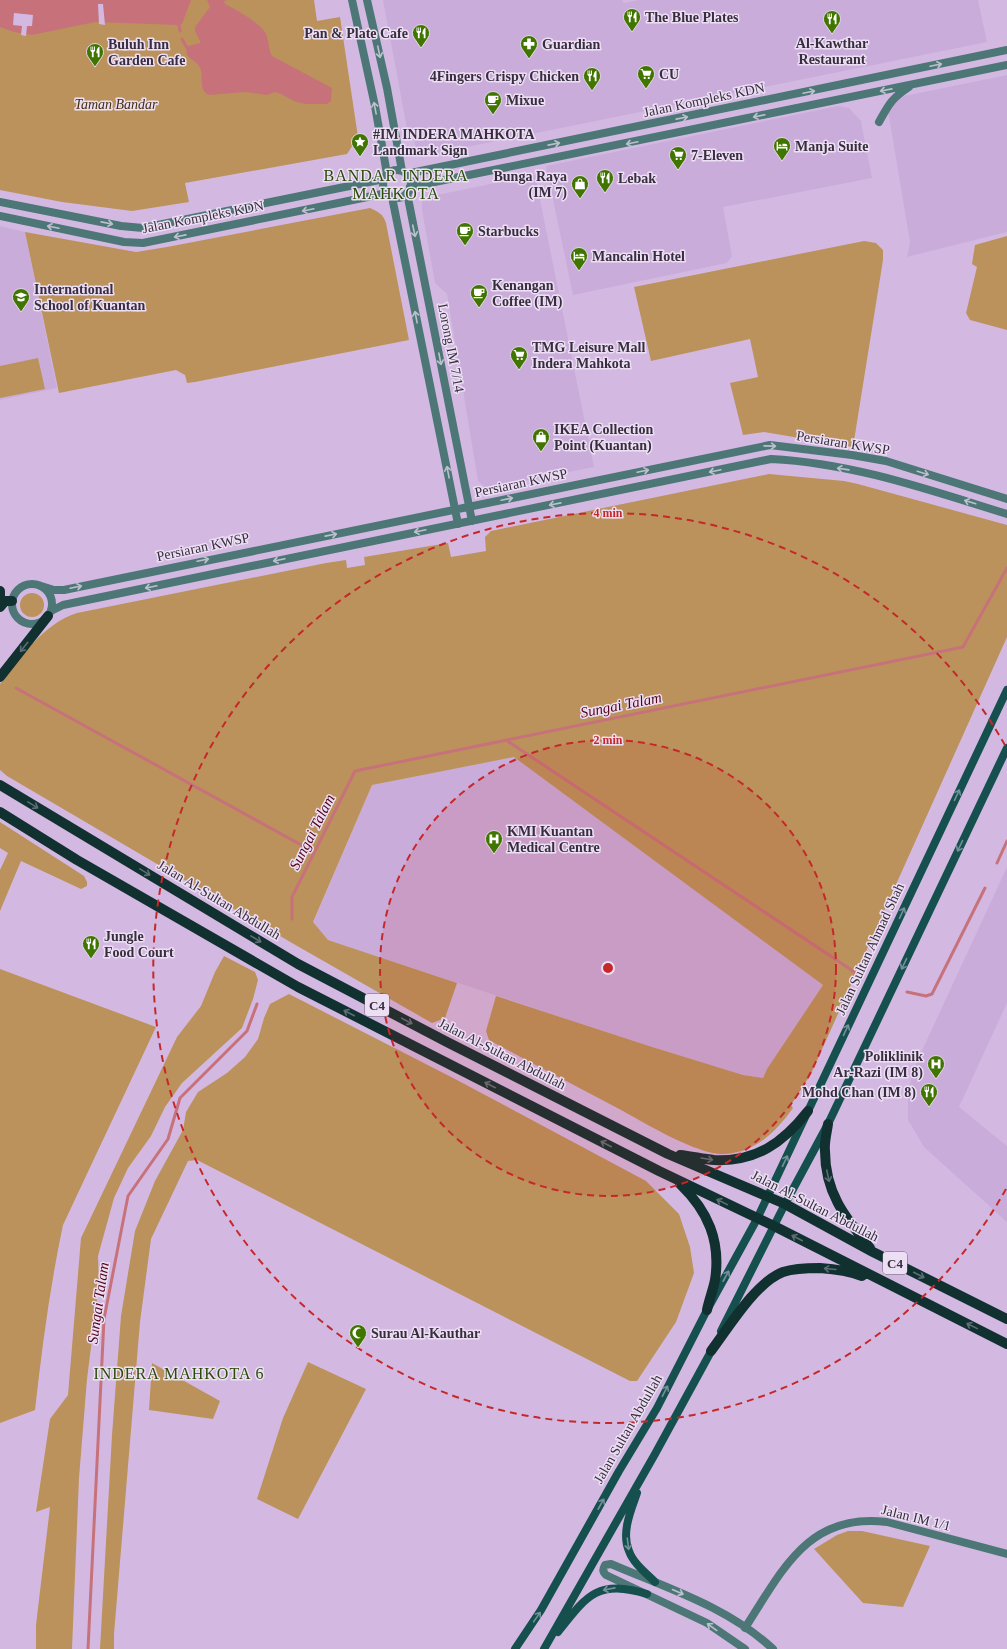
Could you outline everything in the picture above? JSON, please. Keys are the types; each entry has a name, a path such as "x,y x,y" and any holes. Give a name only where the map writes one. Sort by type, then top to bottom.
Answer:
{"main road":[{"path":"0,591 0,598"},
{"path":"0,607 5,601 12,601"},
{"path":"0,677 49,614"},
{"name":"Jalan Sultan Ahmad Shah","path":"757,1219 1007,690"},
{"path":"544,1649 655,1454 711,1351 785,1204 828,1124 1007,748"},
{"path":"0,779 14,793"},
{"name":"Jalan Al-Sultan Abdullah","path":"0,785 298,964 447,1042 668,1154 785,1204 873,1252 1007,1319"},
{"name":"C4","path":"0,812 77,860 298,987 659,1171 774,1226 1007,1344"},
{"path":"668,1154 713,1160 736,1159 757,1153 777,1143 794,1129 808,1111"},
{"path":"828,1124 824,1150 827,1176 836,1202 850,1224 873,1252"},
{"path":"659,1171 678,1182 694,1198 706,1216 713,1236 716,1258 715,1280 707,1310"},
{"name":"Jalan Sultan Abdullah","path":"514,1649 541,1610 619,1471 657,1408 707,1310 757,1219"},
{"path":"711,1351 758,1289 768,1280 783,1272 802,1268 834,1269 857,1274 919,1300"},
{"path":"655,1454 639,1489 630,1514 627,1529 628,1551 636,1564 655,1582"},
{"path":"544,1649 578,1606 593,1593 612,1588 628,1589 646,1594"}],"street":[{"path":"352,0 375,106 385,177 383,186 390,195 399,197 408,190 410,181 404,172 367,0"},
{"name":"Jalan Kompleks KDN","path":"404,172 1007,50"},
{"name":"Jalan Kompleks KDN","path":"408,190 1007,66"},
{"path":"879,122 889,103 894,97 912,85"},
{"path":"385,177 394,170 404,172"},
{"name":"Jalan Kompleks KDN","path":"0,202 138,228 385,177"},
{"name":"Lorong IM 7/14","path":"408,190 472,521"},
{"name":"Jalan Kompleks KDN","path":"0,216 124,242 138,243 390,195"},
{"name":"Lorong IM 7/14","path":"390,195 458,524"},
{"path":"138,228 138,243"},
{"name":"Persiaran KWSP","path":"1007,499 886,462 852,455 770,445 58,590 28,584 17,591 12,601 13,610 16,616 26,623 39,623 63,605 594,497 771,459 799,462 882,476 1007,514"},
{"path":"590,482 594,497"},
{"path":"230,555 232,570"},
{"path":"38,585 47,590 51,597 52,606 49,614"},
{"name":"Jalan IM 1/1","path":"745,1628 783,1569 798,1551 816,1536 833,1526 854,1521 871,1520 887,1522 1007,1554"},
{"path":"745,1649 707,1623 606,1575 603,1572 605,1565 608,1563 616,1566 713,1608 745,1628 773,1649"}],"shaded area":[{"path":"0,0 191,0 182,24 179,25 95,22 32,35 14,32 0,27"},
{"path":"207,0 228,0 224,1 225,4 240,12 262,28 267,37 272,56 332,88 331,101 327,104 305,104 294,101 275,92 267,95 246,92 209,95 205,93 202,86 201,70 197,63 189,58 186,53 188,46 200,43 195,27 210,7"},
{"path":"383,0 622,0 624,3 639,0 978,0 987,42 422,156 421,152 416,150 413,133 408,134"},
{"path":"1007,75 1007,232 907,257 910,242 888,111 899,97"},
{"path":"838,106 849,108 861,121 872,178 723,207 732,256 727,263 573,295 546,166"},
{"path":"535,175 594,467 489,488 485,487 478,481 447,294 435,283 422,210 422,201 427,197"},
{"name":"International School of Kuantan","path":"0,226 25,232 57,388 0,400"},
{"name":"KMI Kuantan Medical Centre","path":"514,756 823,985 767,1069 763,1078 743,1075 649,1046 328,940 313,923 372,785"},
{"path":"1007,867 1007,1003 959,1107 1007,1146 1007,1222 924,1147 908,1120 908,1095 913,1070"}],"green space":[{"name":"Taman Bandar","path":"0,0 314,0 317,21 340,17 358,137 347,154 185,183 189,202 132,211 62,202 0,190"},
{"path":"370,208 384,217 386,223 409,340 195,382 187,383 185,375 176,370 59,393 25,232 136,252"},
{"path":"1007,236 1007,330 970,320 966,313 977,267 972,264 975,245"},
{"path":"864,241 876,243 883,250 883,260 853,447 764,432 743,435 730,383 758,377 750,339 651,361 634,287"},
{"path":"38,358 45,389 0,398 0,366"},
{"path":"769,474 844,481 858,484 1007,525 1007,637 811,1074 791,1105 793,1108 772,1133 754,1146 744,1150 734,1153 712,1153 686,1144 489,1040 486,1031 496,996 743,1075 763,1078 767,1069 823,985 514,757 372,785 313,922 328,940 457,983 445,1018 432,1023 292,943 7,776 0,770 0,684 43,633 65,618 77,613 326,563 346,560 347,568 365,565 364,557 448,543 451,557 486,551 485,537 491,531"},
{"path":"32,593 37,594 43,600 43,610 37,616 32,617 27,616 21,610 20,605 21,600 27,594"},
{"path":"0,822 84,876 87,886 81,889 21,861 0,911 0,870 8,853 0,848"},
{"path":"224,956 255,972 258,980 253,999 242,1028 182,1083 165,1107 151,1136 128,1168 114,1198 98,1256 99,1284 87,1379 79,1478 72,1649 36,1649 36,1625 50,1507 36,1512 50,1419 68,1395 81,1238 177,1037 201,1006 215,972"},
{"path":"0,969 156,1027 63,1225 47,1317 35,1410 0,1423"},
{"path":"289,994 455,1079 646,1181 679,1214 690,1247 694,1273 676,1322 637,1381 630,1381 197,1160 188,1161 151,1239 140,1322 114,1649 100,1649 112,1435 121,1316 135,1231 155,1181 183,1130 186,1112 198,1092 227,1073 245,1057 258,1039 270,1004"},
{"path":"308,1362 366,1389 298,1519 257,1499 283,1418"},
{"path":"152,1363 220,1401 213,1419 149,1410"},
{"path":"848,1531 862,1531 930,1546 903,1607 863,1603 814,1549 837,1535"}],"pier":[{"path":"98,4 103,4 105,25 99,24"},
{"path":"14,13 33,15 32,26 27,26 26,36 21,35 22,26 13,25"}],"waterway":[{"path":"179,25 180,31"},
{"path":"182,39 187,48"},
{"name":"Sungai Talam","path":"292,919 292,897 355,771 963,647 1007,568"},
{"path":"16,688 314,852"},
{"path":"506,740 856,973"},
{"path":"997,863 1007,841"},
{"path":"907,992 926,996 932,994 985,888"},
{"name":"Sungai Talam","path":"88,1649 104,1319 128,1196 168,1139 180,1098 247,1031 257,1004"}],"place":[{"name":"The Blue Plates","path":"632,32"},
{"name":"Al-Kawthar Restaurant","path":"832,34"},
{"name":"Pan & Plate Cafe","path":"421,48"},
{"name":"Guardian","path":"529,59"},
{"name":"Buluh Inn Garden Cafe","path":"95,67"},
{"name":"CU","path":"646,89"},
{"name":"4Fingers Crispy Chicken","path":"592,91"},
{"name":"Mixue","path":"493,115"},
{"name":"#IM INDERA MAHKOTA Landmark Sign","path":"360,157"},
{"name":"Manja Suite","path":"782,161"},
{"name":"7-Eleven","path":"678,170"},
{"name":"Lebak","path":"605,193"},
{"name":"Bunga Raya (IM 7)","path":"580,199"},
{"name":"Starbucks","path":"465,246"},
{"name":"Mancalin Hotel","path":"579,271"},
{"name":"Kenangan Coffee (IM)","path":"479,308"},
{"name":"International School of Kuantan","path":"21,312"},
{"name":"TMG Leisure Mall Indera Mahkota","path":"519,370"},
{"name":"IKEA Collection Point (Kuantan)","path":"541,452"},
{"name":"KMI Kuantan Medical Centre","path":"494,854"},
{"name":"Jungle Food Court","path":"91,959"},
{"name":"Poliklinik Ar-Razi (IM 8)","path":"936,1079"},
{"name":"Mohd Chan (IM 8)","path":"929,1107"},
{"name":"Surau Al-Kauthar","path":"358,1348"}],"district":[{"name":"BANDAR INDERA MAHKOTA","path":"396,184"},
{"name":"INDERA MAHKOTA 6","path":"179,1373"}]}
